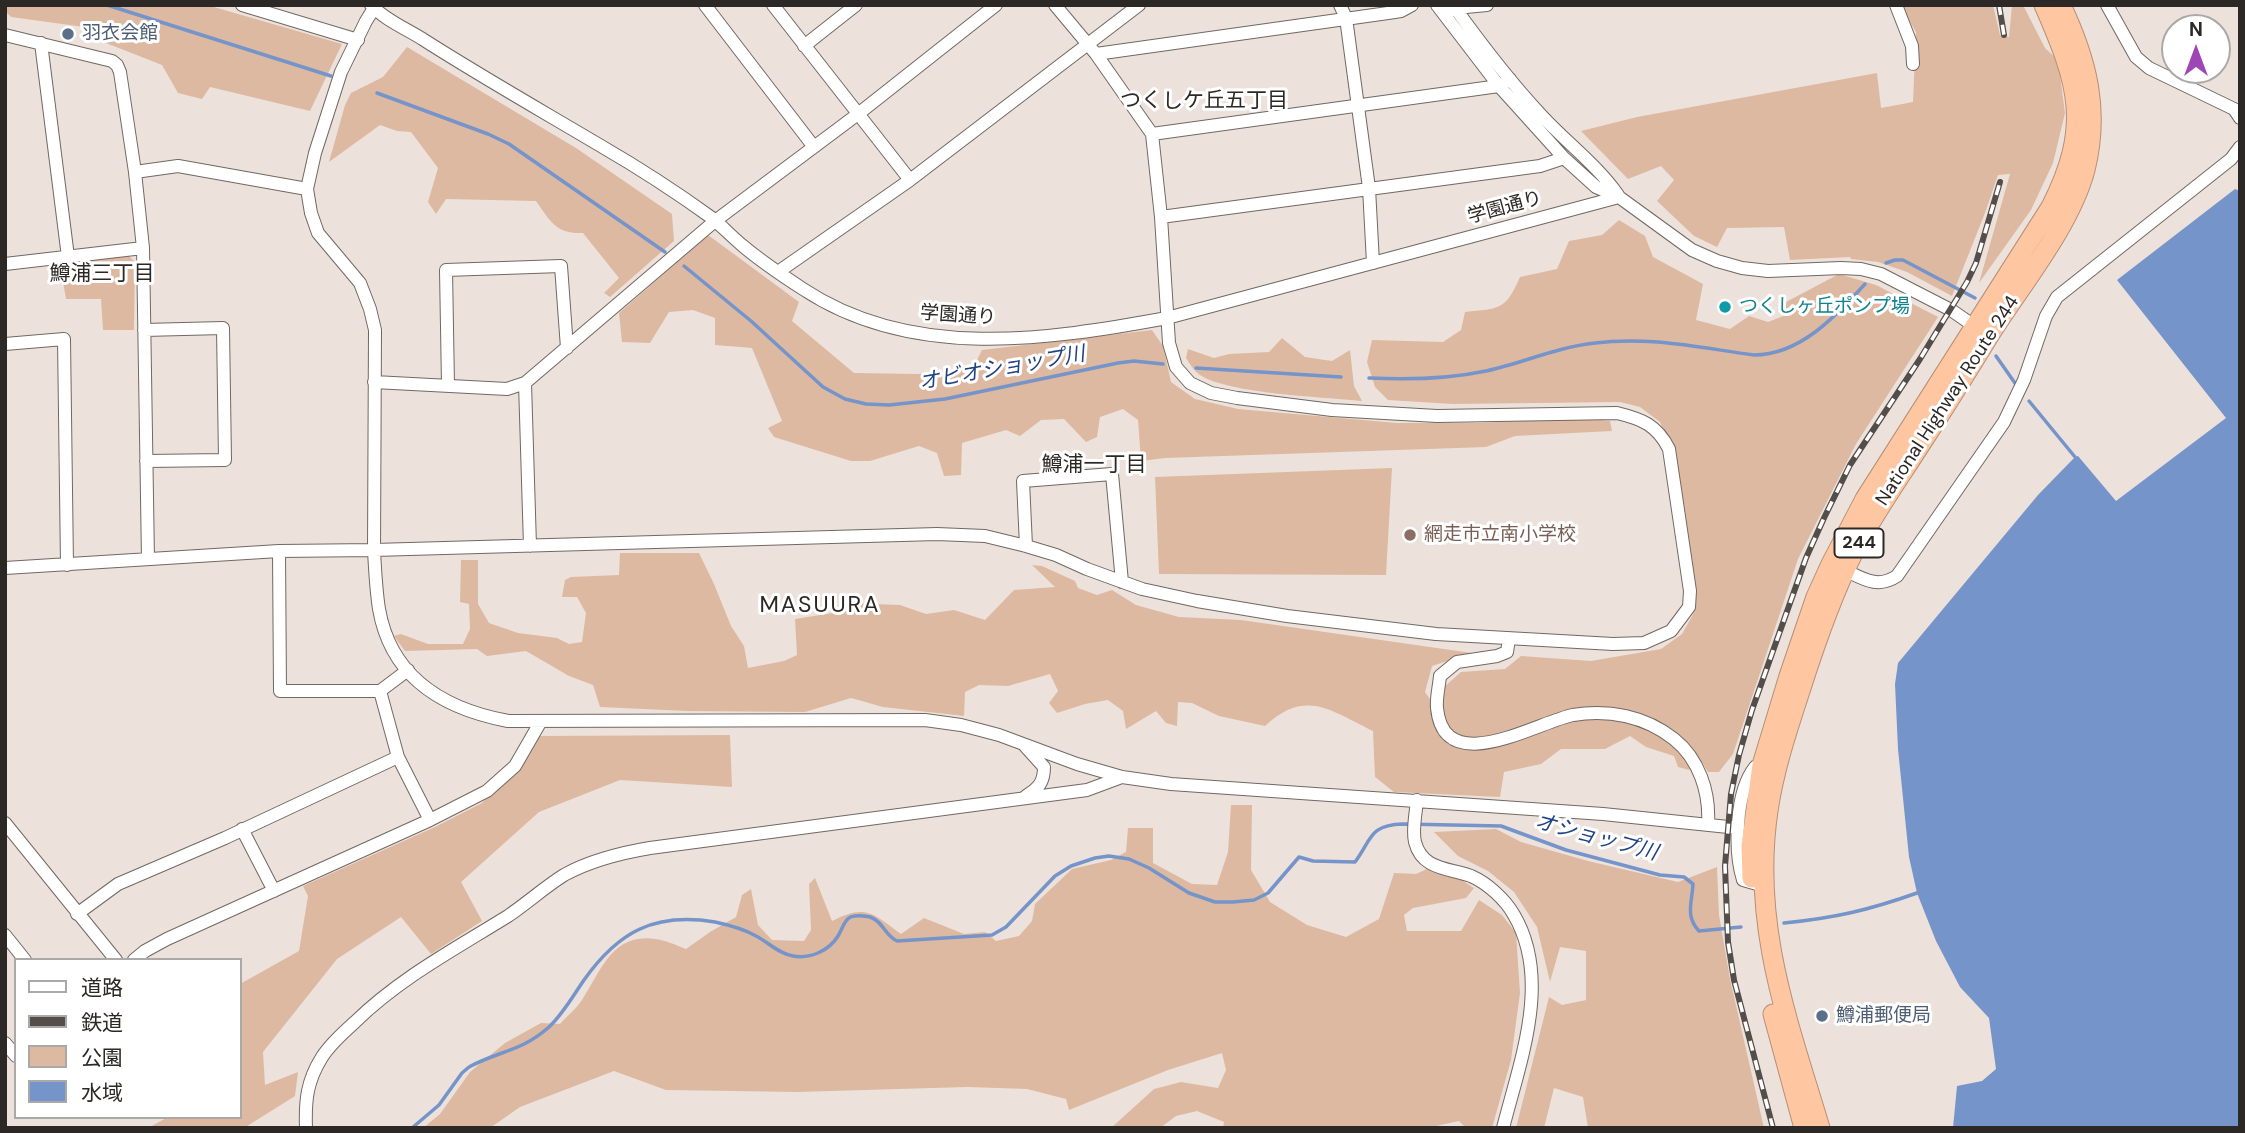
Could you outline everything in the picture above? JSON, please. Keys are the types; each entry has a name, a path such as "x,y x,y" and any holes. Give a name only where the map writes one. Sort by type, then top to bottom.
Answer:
{"highway":[{"name":"National Highway Route 244","path":"1804,1128 1763,977 1757,945 1758,884 1766,834 1769,766 1822,624 1838,567 1879,509 1982,331 2051,207 2073,156 2077,136 2074,85 2068,62 2045,5"},
{"name":"National Highway Route 244","path":"1982,331 2043,254 2078,190 2089,153 2089,83 2073,31 2061,5"},
{"name":"National Highway Route 244","path":"1758,884 1776,978 1820,1128"}],"street":[{"path":"705,5 814,147"},
{"path":"773,5 910,180"},
{"path":"804,46 856,5"},
{"path":"374,382 507,389 525,383 715,221 858,114 996,5"},
{"path":"5,568 279,551 937,534 985,536 1056,555 1142,589 1287,616 1436,635 1627,645 1644,643 1671,631 1689,607 1690,591 1669,449 1662,435 1640,418 1617,413 1424,416 1332,411 1211,393 1190,383 1176,367 1170,343 1152,134 1092,49 1055,5"},
{"path":"778,272 1092,49 1139,5"},
{"path":"1340,5 1346,18 1359,107 1369,188 1373,263"},
{"path":"1092,49 1388,13 1412,5"},
{"path":"1448,8 1487,5"},
{"path":"1896,5 1912,46 1913,64"},
{"path":"2107,5 2136,57 2149,68 2234,109 2240,117"},
{"path":"245,6 358,40"},
{"path":"374,6 341,72 309,173 307,189 311,214 318,233 360,284 370,309 375,330 376,586 388,642 419,684 432,694 467,712 508,721 925,720 961,725 1023,743 1077,764 1122,776 1171,784 1417,800 1738,828"},
{"name":"学園通り","path":"374,6 445,54 624,159 715,221 745,247 805,291 835,307 884,326 925,336 1036,338 1167,318 1619,197"},
{"path":"1448,8 1564,158 1596,187 1619,197 1692,250 1742,268 1769,271 1842,268 1871,271 1897,281 1951,310 1982,331"},
{"path":"5,35 112,61 120,72 143,248 148,559"},
{"path":"41,43 68,257"},
{"path":"1152,134 1359,107 1504,82"},
{"path":"1504,82 1606,178 1619,197"},
{"path":"1838,567 1878,584 1887,583 1897,576 2004,422 2024,380 2046,316 2057,297 2231,159 2240,147"},
{"path":"1161,217 1540,166 1564,158"},
{"path":"135,172 178,166 307,189"},
{"path":"5,264 143,248"},
{"path":"449,386 446,270 561,266 567,348"},
{"path":"145,330 223,328 225,447 225,460 146,461"},
{"path":"5,344 64,339 67,565"},
{"path":"525,383 530,546"},
{"path":"1026,546 1023,481 1112,474 1122,582"},
{"path":"279,551 280,691 380,691 408,670"},
{"path":"1509,639 1507,652 1457,662 1440,676 1436,707 1446,732 1461,741 1482,744 1503,740 1548,722 1575,715 1604,713 1643,721 1681,745 1697,766 1703,780 1709,812 1708,824"},
{"path":"380,691 398,757 430,820"},
{"path":"136,958 167,939 430,820 487,791 515,766 541,722"},
{"path":"1023,743 1044,767 1044,778 1038,788 1026,797"},
{"path":"77,914 118,884 398,757"},
{"path":"1758,884 1743,880 1739,868 1738,828 1747,776 1755,767 1769,766"},
{"path":"306,1128 306,1095 312,1075 337,1039 374,1003 414,974 511,914 565,875 597,860 650,848 1087,790 1122,776"},
{"path":"1417,800 1415,841 1421,856 1434,866 1473,877 1502,898 1514,915 1530,961 1532,995 1529,1026 1503,1128"},
{"path":"5,823 114,958"},
{"path":"242,829 274,891"},
{"path":"5,935 23,958"}],"green space":[{"path":"5,5 207,5 342,44 310,111 210,87 202,99 178,93 162,65 106,43 84,27 11,17 5,11"},
{"path":"1900,5 1993,5 2000,35 2009,37 2012,5 2023,5 2045,48 2058,60 2065,113 2053,163 2031,210 1979,283 2010,174 1998,175 1952,296 1907,272 1878,262 1850,257 1790,260 1784,227 1727,228 1717,247 1694,236 1657,201 1674,180 1661,166 1628,179 1581,131 1637,117 1877,73 1881,108 1913,102 1916,32"},
{"path":"407,47 576,148 672,214 674,241 610,297 604,293 619,278 583,233 560,229 550,221 536,201 446,199 436,214 428,202 438,168 411,132 397,131 380,125 329,162 351,93 383,77"},
{"path":"1619,220 1645,236 1653,257 1703,284 1696,320 1730,329 1749,316 1768,322 1786,315 1786,302 1839,274 1876,285 1938,317 1856,444 1798,559 1733,754 1719,772 1708,772 1701,761 1689,770 1678,767 1674,756 1646,747 1630,736 1605,749 1561,749 1541,764 1504,772 1500,797 1394,792 1375,777 1373,731 1319,707 1293,708 1265,726 1219,716 1192,703 1178,702 1177,726 1166,723 1156,711 1126,729 1123,711 1108,700 1057,713 1049,703 1058,691 1050,674 1008,686 979,685 965,692 964,716 883,707 851,698 805,712 600,707 593,685 569,676 526,651 487,656 477,649 405,651 394,636 401,634 428,644 463,644 470,629 469,604 460,602 461,560 478,560 478,604 489,623 518,633 557,638 569,644 582,642 586,613 577,597 562,597 565,580 571,577 619,575 620,553 699,553 731,626 744,646 748,668 784,661 797,655 795,619 839,612 846,603 900,605 926,614 954,610 985,620 1014,590 1055,587 1032,565 1042,566 1075,581 1078,588 1097,595 1112,590 1136,605 1179,617 1241,620 1472,653 1432,666 1425,692 1432,702 1461,672 1505,669 1521,656 1591,661 1661,649 1682,634 1695,611 1676,462 1660,422 1640,407 1620,402 1452,404 1388,400 1375,387 1367,362 1372,340 1443,342 1461,330 1465,312 1500,306 1510,296 1520,277 1557,269 1569,241 1602,235"},
{"path":"708,235 799,302 792,321 854,373 918,374 973,368 982,350 1152,330 1163,346 1171,382 1195,399 1238,409 1397,423 1478,423 1583,418 1610,421 1612,431 1515,436 1486,447 1141,461 1138,420 1123,409 1100,417 1097,437 1086,442 1064,419 1041,420 1020,436 1006,430 962,443 961,475 944,476 937,453 919,446 870,461 851,461 774,437 768,428 782,421 752,348 715,345 715,318 693,310 669,312 650,343 622,342 619,313"},
{"path":"128,255 135,262 134,330 103,330 101,299 66,299 60,264"},
{"path":"1282,338 1305,357 1332,361 1350,350 1354,386 1362,401 1232,387 1200,375 1186,358 1188,349 1214,358 1229,354 1269,352"},
{"path":"1392,468 1386,575 1159,574 1155,477"},
{"path":"730,735 732,787 620,780 539,812 461,882 482,921 431,954 401,917 337,959 263,1052 265,1085 298,1072 295,1096 244,1128 148,1128 164,1119 242,1119 242,983 299,951 308,896 303,886 482,803 516,770 540,736"},
{"path":"1231,805 1252,805 1251,870 1270,902 1307,925 1346,937 1379,919 1394,873 1416,874 1429,868 1457,877 1474,888 1466,898 1413,908 1404,915 1407,931 1461,931 1479,900 1502,915 1516,933 1520,993 1511,1060 1492,1128 1466,1128 1459,1121 1427,1128 1223,1128 1224,1122 1197,1111 1176,1116 1160,1128 1111,1128 1154,1089 1181,1082 1218,1088 1226,1070 1222,1053 1168,1070 1069,1110 1066,1099 1027,1089 967,1087 797,1092 666,1090 614,1071 520,1107 490,1128 423,1128 440,1114 470,1072 505,1043 541,1023 560,1024 580,1003 602,966 618,948 640,939 655,939 686,949 736,917 742,895 751,889 758,925 772,940 804,941 811,930 809,884 815,878 832,921 853,913 869,913 901,934 924,918 964,934 985,932 996,941 1019,936 1032,921 1035,904 1072,869 1111,860 1126,852 1128,828 1153,828 1153,863 1192,884 1217,885 1228,852"},
{"path":"1496,829 1521,842 1678,882 1717,867 1719,915 1730,979 1764,1128 1588,1128 1583,1097 1554,1088 1544,1128 1516,1128 1549,997 1562,1005 1586,1000 1586,951 1560,947 1550,982 1537,927 1514,892 1488,871 1458,856 1434,832"}],"water":[{"path":"2235,189 2240,191 2240,1128 1953,1128 1957,1086 1982,1081 1996,1069 1989,1018 1960,987 1936,941 1917,893 1909,857 1898,749 1895,684 1898,663 2038,495 2075,457 2078,456 2116,501 2226,418 2117,280"}],"waterway":[{"name":"オビオショップ川","path":"107,5 331,76"},
{"name":"オビオショップ川","path":"377,93 509,144 665,252"},
{"name":"オビオショップ川","path":"1886,263 1903,260 1975,298"},
{"name":"オビオショップ川","path":"684,266 751,321 823,387 845,399 866,404 889,405 945,399 1118,363 1134,361 1163,364"},
{"name":"オビオショップ川","path":"1369,378 1428,378 1472,374 1567,348 1615,341 1675,344 1754,355 1771,353 1787,348 1816,332 1865,284"},
{"name":"オビオショップ川","path":"1996,356 2017,386"},
{"name":"オビオショップ川","path":"1196,368 1341,377"},
{"name":"オビオショップ川","path":"2029,401 2075,457"},
{"name":"オショップ川","path":"412,1128 439,1105 469,1067 529,1042 549,1027 610,949 639,929 674,920 715,922 731,926 751,934 783,953 799,957 824,950 838,936 847,919 856,916 874,919 897,941 992,935 1006,927 1055,876 1071,866 1095,858 1109,856 1129,859 1189,893 1215,902 1254,900 1268,893 1299,857 1313,861 1355,862 1377,830 1403,824 1501,826 1566,850 1660,875 1684,877 1693,884 1691,915 1699,931 1741,927"},
{"name":"オショップ川","path":"1784,923 1852,912 1917,893"}],"railway":[{"path":"1999,5 2004,35"},
{"path":"1773,1128 1734,980 1728,942 1725,866 1731,794 1739,755 1752,710 1806,558 1824,518 1850,465 1967,282 1976,263 2000,182"}],"place":[{"name":"羽衣会館","path":"68,34"},
{"name":"つくしヶ丘ポンプ場","path":"1725,307"},
{"name":"網走市立南小学校","path":"1410,535"},
{"name":"鱒浦郵便局","path":"1822,1016"}],"district":[{"name":"つくしケ丘五丁目","path":"1204,101"},
{"name":"鱒浦三丁目","path":"102,274"},
{"name":"鱒浦一丁目","path":"1094,465"},
{"name":"MASUURA","path":"820,606"}]}
